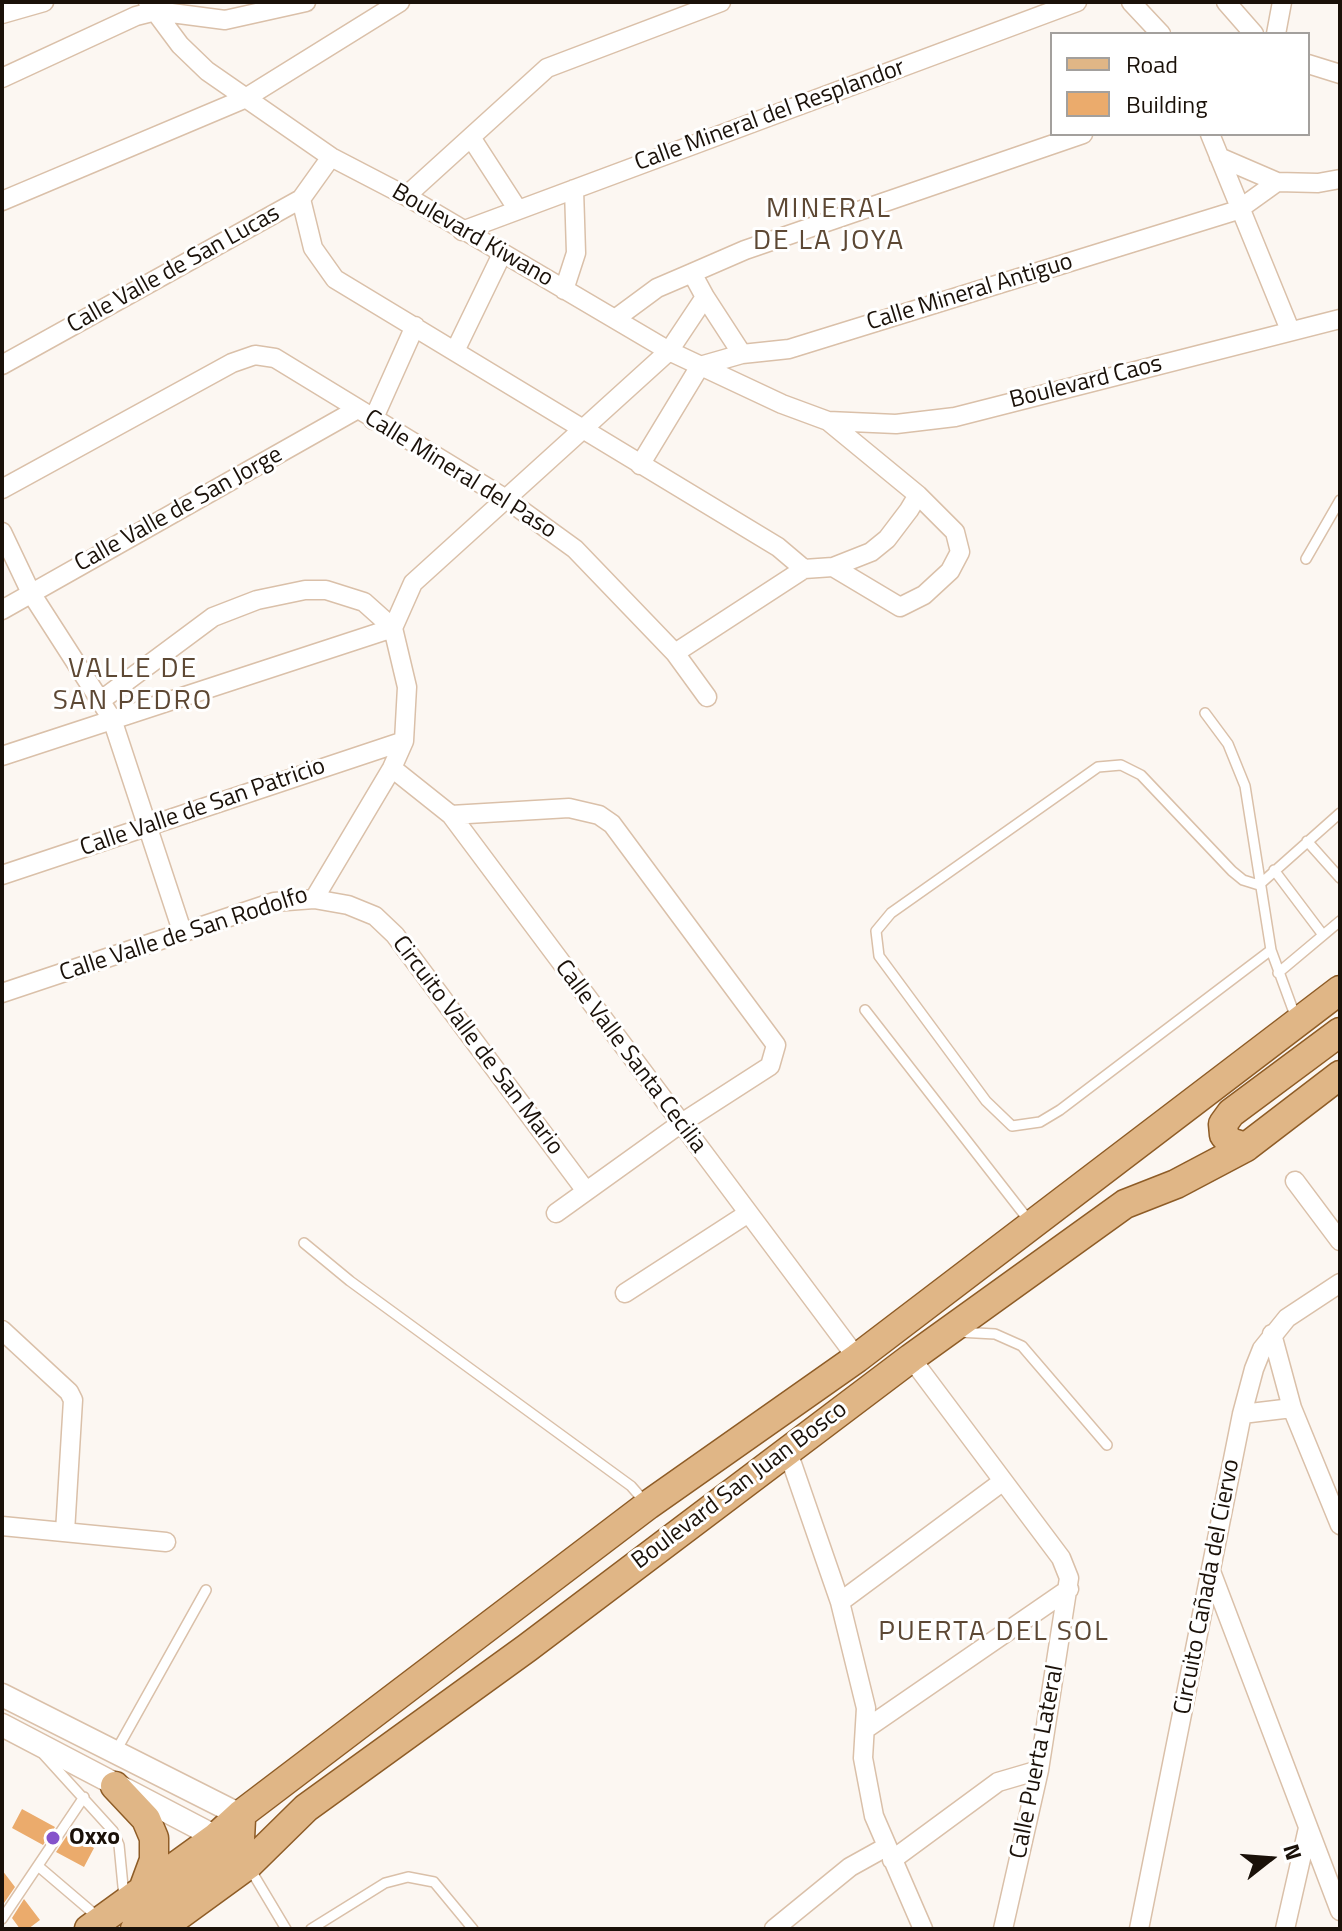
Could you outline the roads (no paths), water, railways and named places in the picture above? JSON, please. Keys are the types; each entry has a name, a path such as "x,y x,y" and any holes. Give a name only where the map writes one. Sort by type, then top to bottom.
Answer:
{"main road":[{"name":"Boulevard San Juan Bosco","path":"160,1929 236,1839 857,1358 1340,990"},
{"path":"1246,1147 1230,1142 1224,1135 1223,1124 1231,1113 1340,1032"},
{"name":"Boulevard San Juan Bosco","path":"115,1910 236,1839 306,1808 911,1358 1125,1204 1176,1184 1246,1147 1340,1075"},
{"path":"580,1607 588,1585 656,1515 728,1496"},
{"path":"115,1786 146,1819 154,1838 154,1860 115,1910"},
{"name":"Boulevard San Juan Bosco","path":"135,1929 218,1864 236,1839"}],"street":[{"path":"2,14 44,2"},
{"path":"2,78 152,7 225,20 306,2"},
{"path":"2,201 244,99 400,2"},
{"path":"406,196 432,169 472,139 523,87 559,61 721,2"},
{"name":"Calle Mineral del Resplandor","path":"462,231 1077,2"},
{"path":"1131,2 1159,32"},
{"path":"1226,2 1252,32"},
{"path":"1276,32 1282,2"},
{"name":"Boulevard Kiwano","path":"152,7 180,45 244,99 331,157 406,196 669,351 828,421"},
{"path":"1310,65 1340,74"},
{"path":"615,319 657,288 745,250 1077,136"},
{"path":"1211,136 1238,210 1290,330"},
{"path":"472,139 518,210"},
{"name":"Calle Valle de San Lucas","path":"2,365 301,199 331,157"},
{"path":"1219,157 1277,182 1318,183 1340,179"},
{"name":"Calle Mineral Antiguo","path":"700,366 742,354 789,349 1238,210 1277,182"},
{"path":"564,290 576,253 574,189"},
{"path":"301,199 313,248 325,269 778,547 804,569"},
{"path":"455,351 502,254"},
{"path":"692,273 742,354"},
{"path":"2,756 393,628 413,583 585,431 669,351 705,297"},
{"name":"Boulevard Caos","path":"828,421 896,424 955,417 1340,319"},
{"path":"373,420 415,326"},
{"name":"Calle Mineral del Paso","path":"2,489 232,363 255,355 275,358 506,499 575,549 675,653 707,697"},
{"path":"640,465 700,366"},
{"name":"Calle Valle de San Jorge","path":"2,610 356,410"},
{"path":"828,421 918,495 955,532 960,552 950,571 924,595 900,607 833,567"},
{"path":"675,653 804,569 833,567 855,561 887,539 918,495"},
{"path":"2,532 31,593 112,719 182,931"},
{"path":"100,701 213,617 257,600 305,590 326,590 364,602 393,628"},
{"name":"Calle Valle de San Rodolfo","path":"2,993 274,902 314,899 392,768 404,741 407,687 393,628"},
{"name":"Calle Valle de San Patricio","path":"2,875 404,741"},
{"name":"Calle Valle Santa Cecilia","path":"392,768 451,815 857,1358"},
{"path":"451,815 569,808 599,815 612,824 772,1036 776,1053 770,1066 680,1124 556,1213"},
{"name":"Circuito Valle de San Mario","path":"314,899 348,905 375,916 395,935 586,1191"},
{"path":"1295,1181 1340,1241"},
{"path":"625,1293 747,1214"},
{"name":"Circuito Cañada del Ciervo","path":"1139,1929 1242,1414 1262,1349 1272,1334 1306,1303 1340,1283"},
{"path":"2,1330 69,1392 73,1400 65,1532"},
{"path":"1272,1334 1292,1408 1340,1525"},
{"name":"Calle Puerta Lateral","path":"911,1358 1061,1558 1069,1589 1039,1770 1003,1929"},
{"path":"1242,1414 1292,1408"},
{"path":"788,1452 840,1602 866,1708 863,1758 866,1781 915,1925"},
{"path":"840,1602 1002,1482"},
{"path":"2,1526 166,1542"},
{"path":"1212,1574 1340,1911"},
{"path":"867,1728 1069,1589"},
{"path":"2,1695 115,1752 236,1839"},
{"path":"2,1725 115,1786 236,1839"},
{"path":"783,1927 850,1867 889,1853 998,1782 1039,1770"},
{"path":"1285,1929 1308,1828"}],"lane":[{"path":"1306,559 1340,500"},
{"path":"1205,713 1239,766 1271,950 1298,1021"},
{"path":"1259,885 1243,880 1232,871 1141,775 1121,765 1109,764 1084,773 891,913 876,931 875,945 885,964 986,1101 1012,1126 1026,1126 1060,1110 1271,950"},
{"path":"1259,885 1340,813"},
{"path":"1307,841 1340,878"},
{"path":"1274,870 1323,935"},
{"path":"1278,973 1340,921"},
{"path":"865,1010 1032,1224"},
{"path":"304,1243 350,1281 631,1486 656,1515"},
{"path":"947,1332 995,1334 1022,1346 1107,1445"},
{"path":"115,1752 206,1590"},
{"path":"28,1738 113,1831 119,1845 115,1910 38,1866"},
{"path":"2,1919 84,1797"},
{"path":"236,1839 286,1929"},
{"path":"311,1929 385,1883 408,1877 434,1882 473,1929"}],"place":[{"name":"Oxxo","path":"53,1838"}],"district":[{"name":"MINERAL DE LA JOYA","path":"829,226"},
{"name":"VALLE DE SAN PEDRO","path":"133,686"},
{"name":"PUERTA DEL SOL","path":"994,1633"}]}
